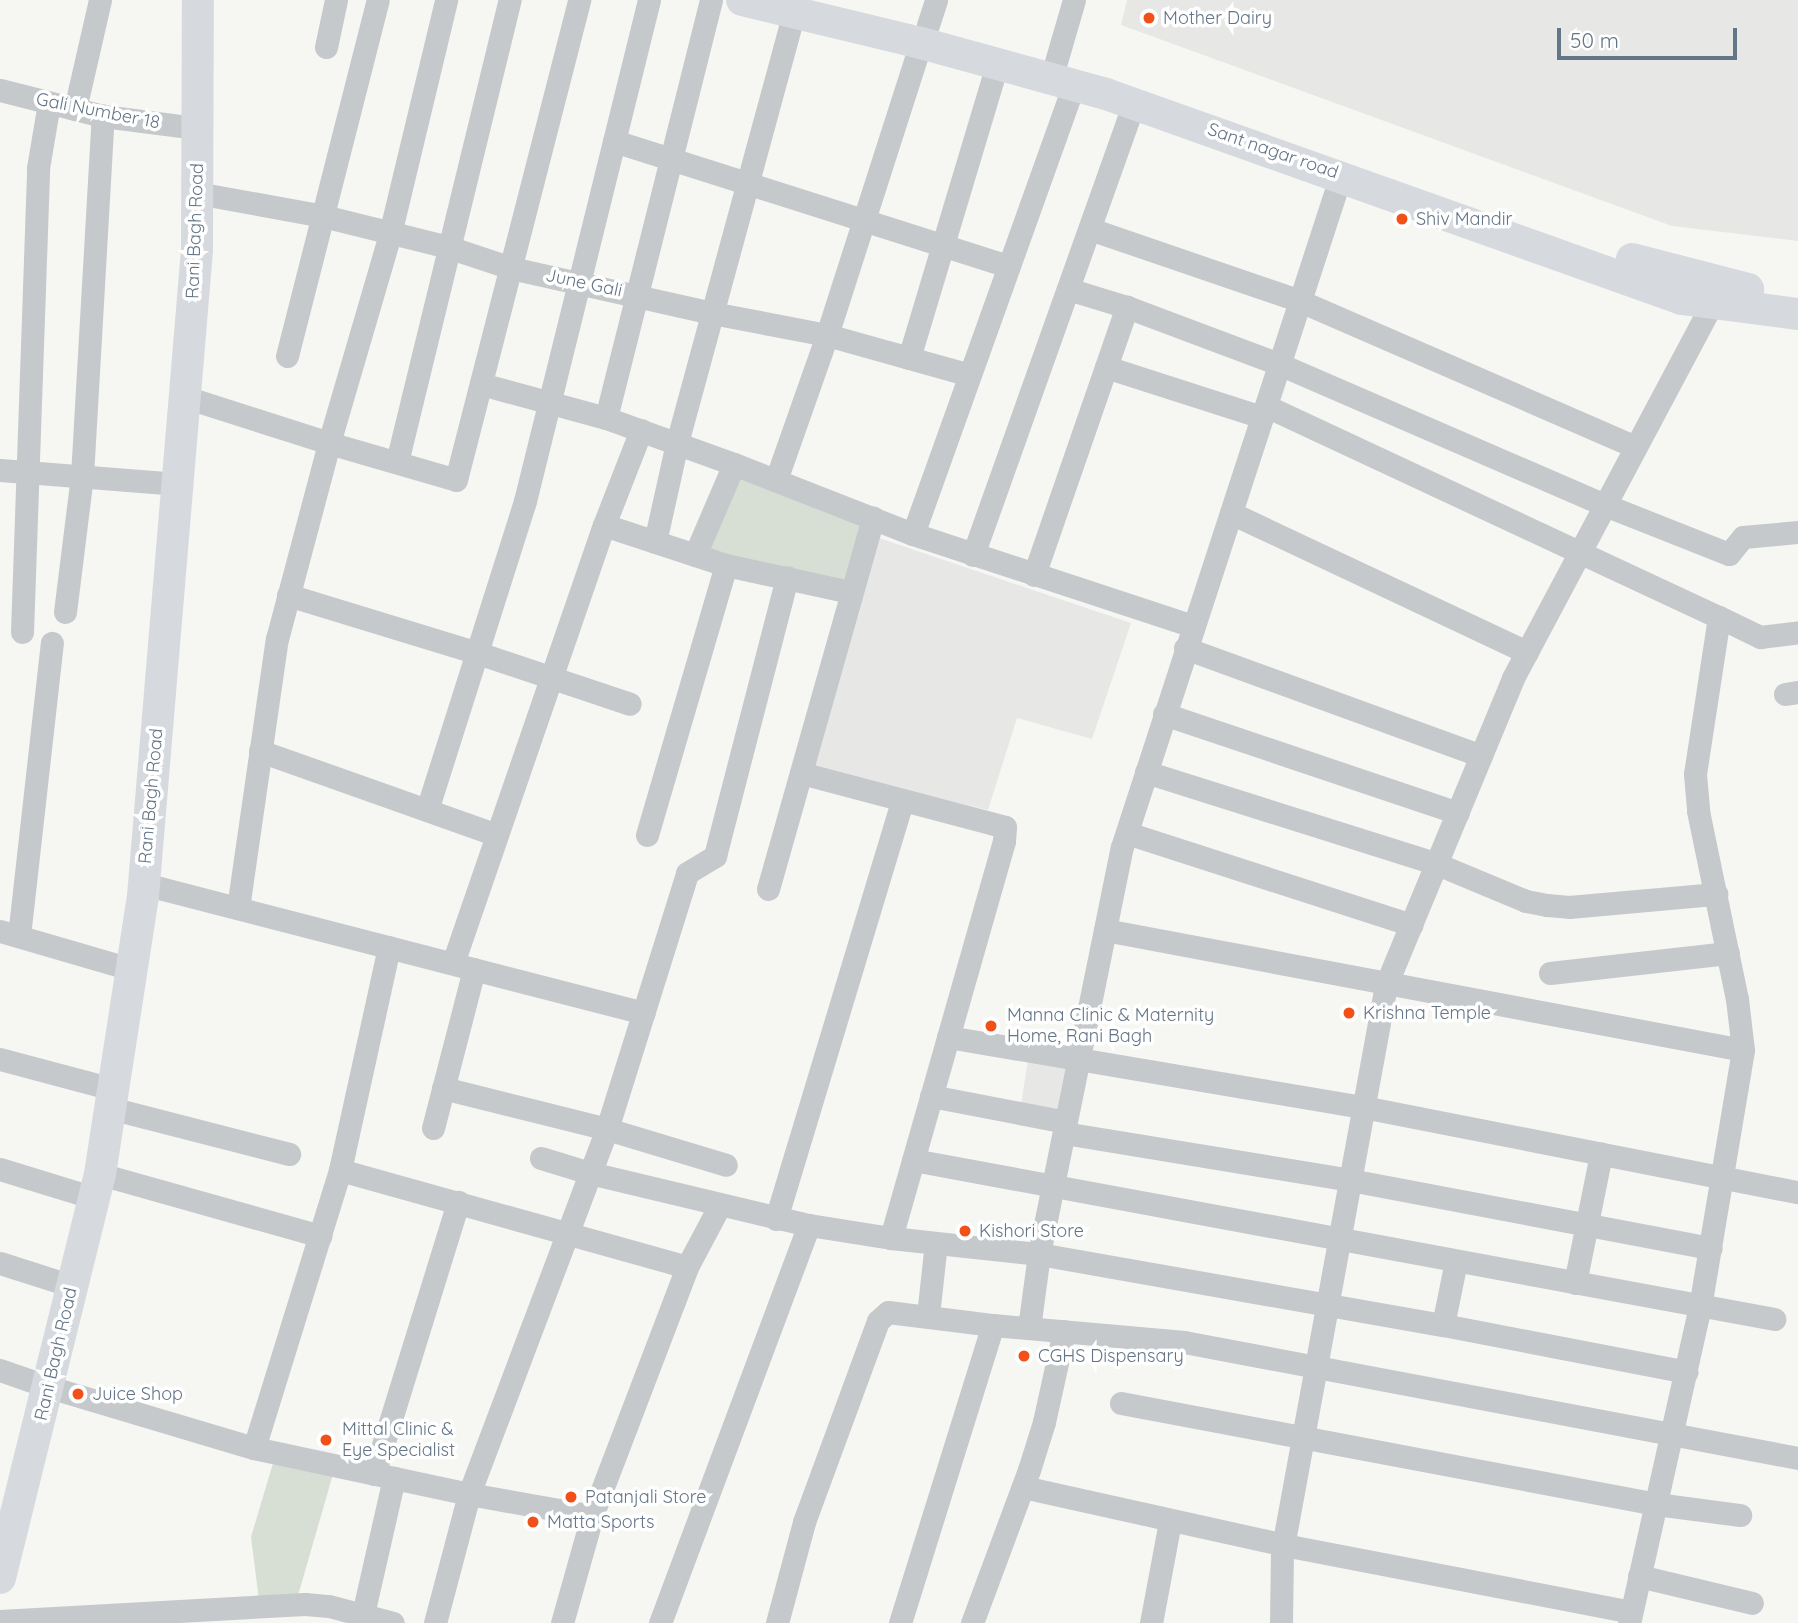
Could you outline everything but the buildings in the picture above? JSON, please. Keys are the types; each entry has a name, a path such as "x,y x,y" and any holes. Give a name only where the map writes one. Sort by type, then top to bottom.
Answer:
{"street":[{"path":"75,109 100,0"},
{"name":"Rani Bagh Road","path":"0,1578 9,1505 48,1387 97,1186 144,884 197,250 198,0"},
{"path":"326,47 336,0"},
{"path":"287,356 378,0"},
{"path":"238,908 277,639 329,443 390,234 446,0"},
{"path":"397,462 510,0"},
{"path":"185,397 456,480 579,0"},
{"path":"427,810 525,501 649,0"},
{"path":"606,418 711,0"},
{"name":"Sant nagar road","path":"742,0 794,13 929,23 997,64 1061,74 1092,67 1656,268 1751,290 1798,294"},
{"name":"Sant nagar road","path":"828,0 929,23 1134,103 1682,299 1798,314"},
{"path":"913,534 1009,266 1061,74 1074,0"},
{"path":"656,542 677,443 794,13"},
{"path":"776,480 827,335 929,23"},
{"path":"909,358 997,64"},
{"name":"Gali Number 18","path":"0,90 103,116 197,128"},
{"path":"22,632 38,168 49,103"},
{"path":"973,555 1134,103"},
{"path":"65,612 82,476 103,116"},
{"path":"614,141 671,157 747,186 865,219 1009,266"},
{"path":"1029,1328 1039,1254 1127,833 1341,175"},
{"name":"June Gali","path":"197,193 323,216 448,247 511,268 637,294 712,313 827,335 970,375"},
{"path":"1090,229 1300,302 1636,447"},
{"path":"1068,289 1127,307 1279,364 1605,505 1729,554 1743,537 1798,532"},
{"path":"1281,1623 1284,1545 1386,985 1527,652 1712,303"},
{"path":"1034,575 1127,307"},
{"path":"1106,367 1264,412 1580,552 1760,636 1798,632"},
{"path":"481,384 606,418 734,464 913,534 1193,626"},
{"path":"433,1128 443,1088 463,966 497,835 604,525 641,430"},
{"path":"695,555 734,464"},
{"path":"0,470 178,484"},
{"path":"1231,513 1527,652"},
{"path":"768,889 873,518"},
{"path":"604,525 726,565 850,592"},
{"path":"648,835 726,565"},
{"path":"435,1623 469,1494 607,1129 687,873 690,869 708,863 715,856 787,577"},
{"path":"288,595 475,652 630,704"},
{"path":"1023,1487 1170,1521 1630,1617 1687,1372 1711,1248 1743,1050 1737,999 1698,811 1695,774 1719,617"},
{"path":"52,643 9,933 131,970"},
{"path":"1185,648 1481,756"},
{"path":"1164,714 1458,813"},
{"path":"260,751 497,835"},
{"path":"1146,772 1437,864 1526,901 1569,907 1716,894"},
{"path":"801,773 1005,827 1004,841 891,1238"},
{"path":"776,1219 902,801"},
{"path":"1127,833 1411,925"},
{"path":"144,884 644,1013"},
{"path":"1105,930 1386,985 1743,1050"},
{"path":"254,1448 340,1170 389,947"},
{"path":"1550,973 1728,953"},
{"path":"948,1037 1363,1107 1798,1192"},
{"path":"0,1059 289,1154"},
{"path":"443,1088 607,1129 726,1165"},
{"path":"931,1096 1065,1127 1711,1248"},
{"path":"1574,1283 1601,1154"},
{"path":"541,1158 590,1173 776,1219 891,1238 1039,1254 1328,1304 1687,1372"},
{"path":"914,1160 1774,1319"},
{"path":"0,1169 97,1186 320,1236"},
{"path":"340,1170 687,1267"},
{"path":"362,1619 384,1476 458,1202"},
{"path":"562,1623 592,1516 687,1267 720,1205"},
{"path":"660,1623 809,1225"},
{"path":"928,1315 936,1243"},
{"path":"1443,1325 1456,1261"},
{"path":"0,1263 72,1286"},
{"path":"777,1623 804,1522 878,1321 888,1312 993,1325 1184,1342 1798,1458"},
{"path":"900,1623 993,1325"},
{"path":"972,1623 1023,1487 1044,1422 1065,1331"},
{"path":"0,1370 48,1387 254,1448 469,1494 592,1516"},
{"path":"1121,1403 1656,1504 1740,1515"},
{"path":"1151,1623 1170,1521"},
{"path":"1639,1576 1752,1603"},
{"path":"0,1620 305,1604 362,1619 393,1623"}],"shaded area":[{"path":"1127,0 1798,0 1798,241 1672,226 1121,25"},
{"path":"738,469 868,518 845,587 702,552"},
{"path":"876,537 1131,623 1092,739 1017,718 988,810 812,768"},
{"path":"1029,1054 1075,1061 1067,1116 1020,1108"},
{"path":"274,1460 333,1474 297,1599 259,1600 251,1537"}],"place":[{"name":"Mother Dairy","path":"1149,18"},
{"name":"Shiv Mandir","path":"1402,219"},
{"name":"Krishna Temple","path":"1349,1013"},
{"name":"Manna Clinic & Maternity Home, Rani Bagh","path":"991,1026"},
{"name":"Kishori Store","path":"965,1231"},
{"name":"CGHS Dispensary","path":"1024,1356"},
{"name":"Juice Shop","path":"78,1394"},
{"name":"Mittal Clinic & Eye Specialist","path":"326,1440"},
{"name":"Patanjali Store","path":"571,1497"},
{"name":"Matta Sports","path":"533,1522"}]}
